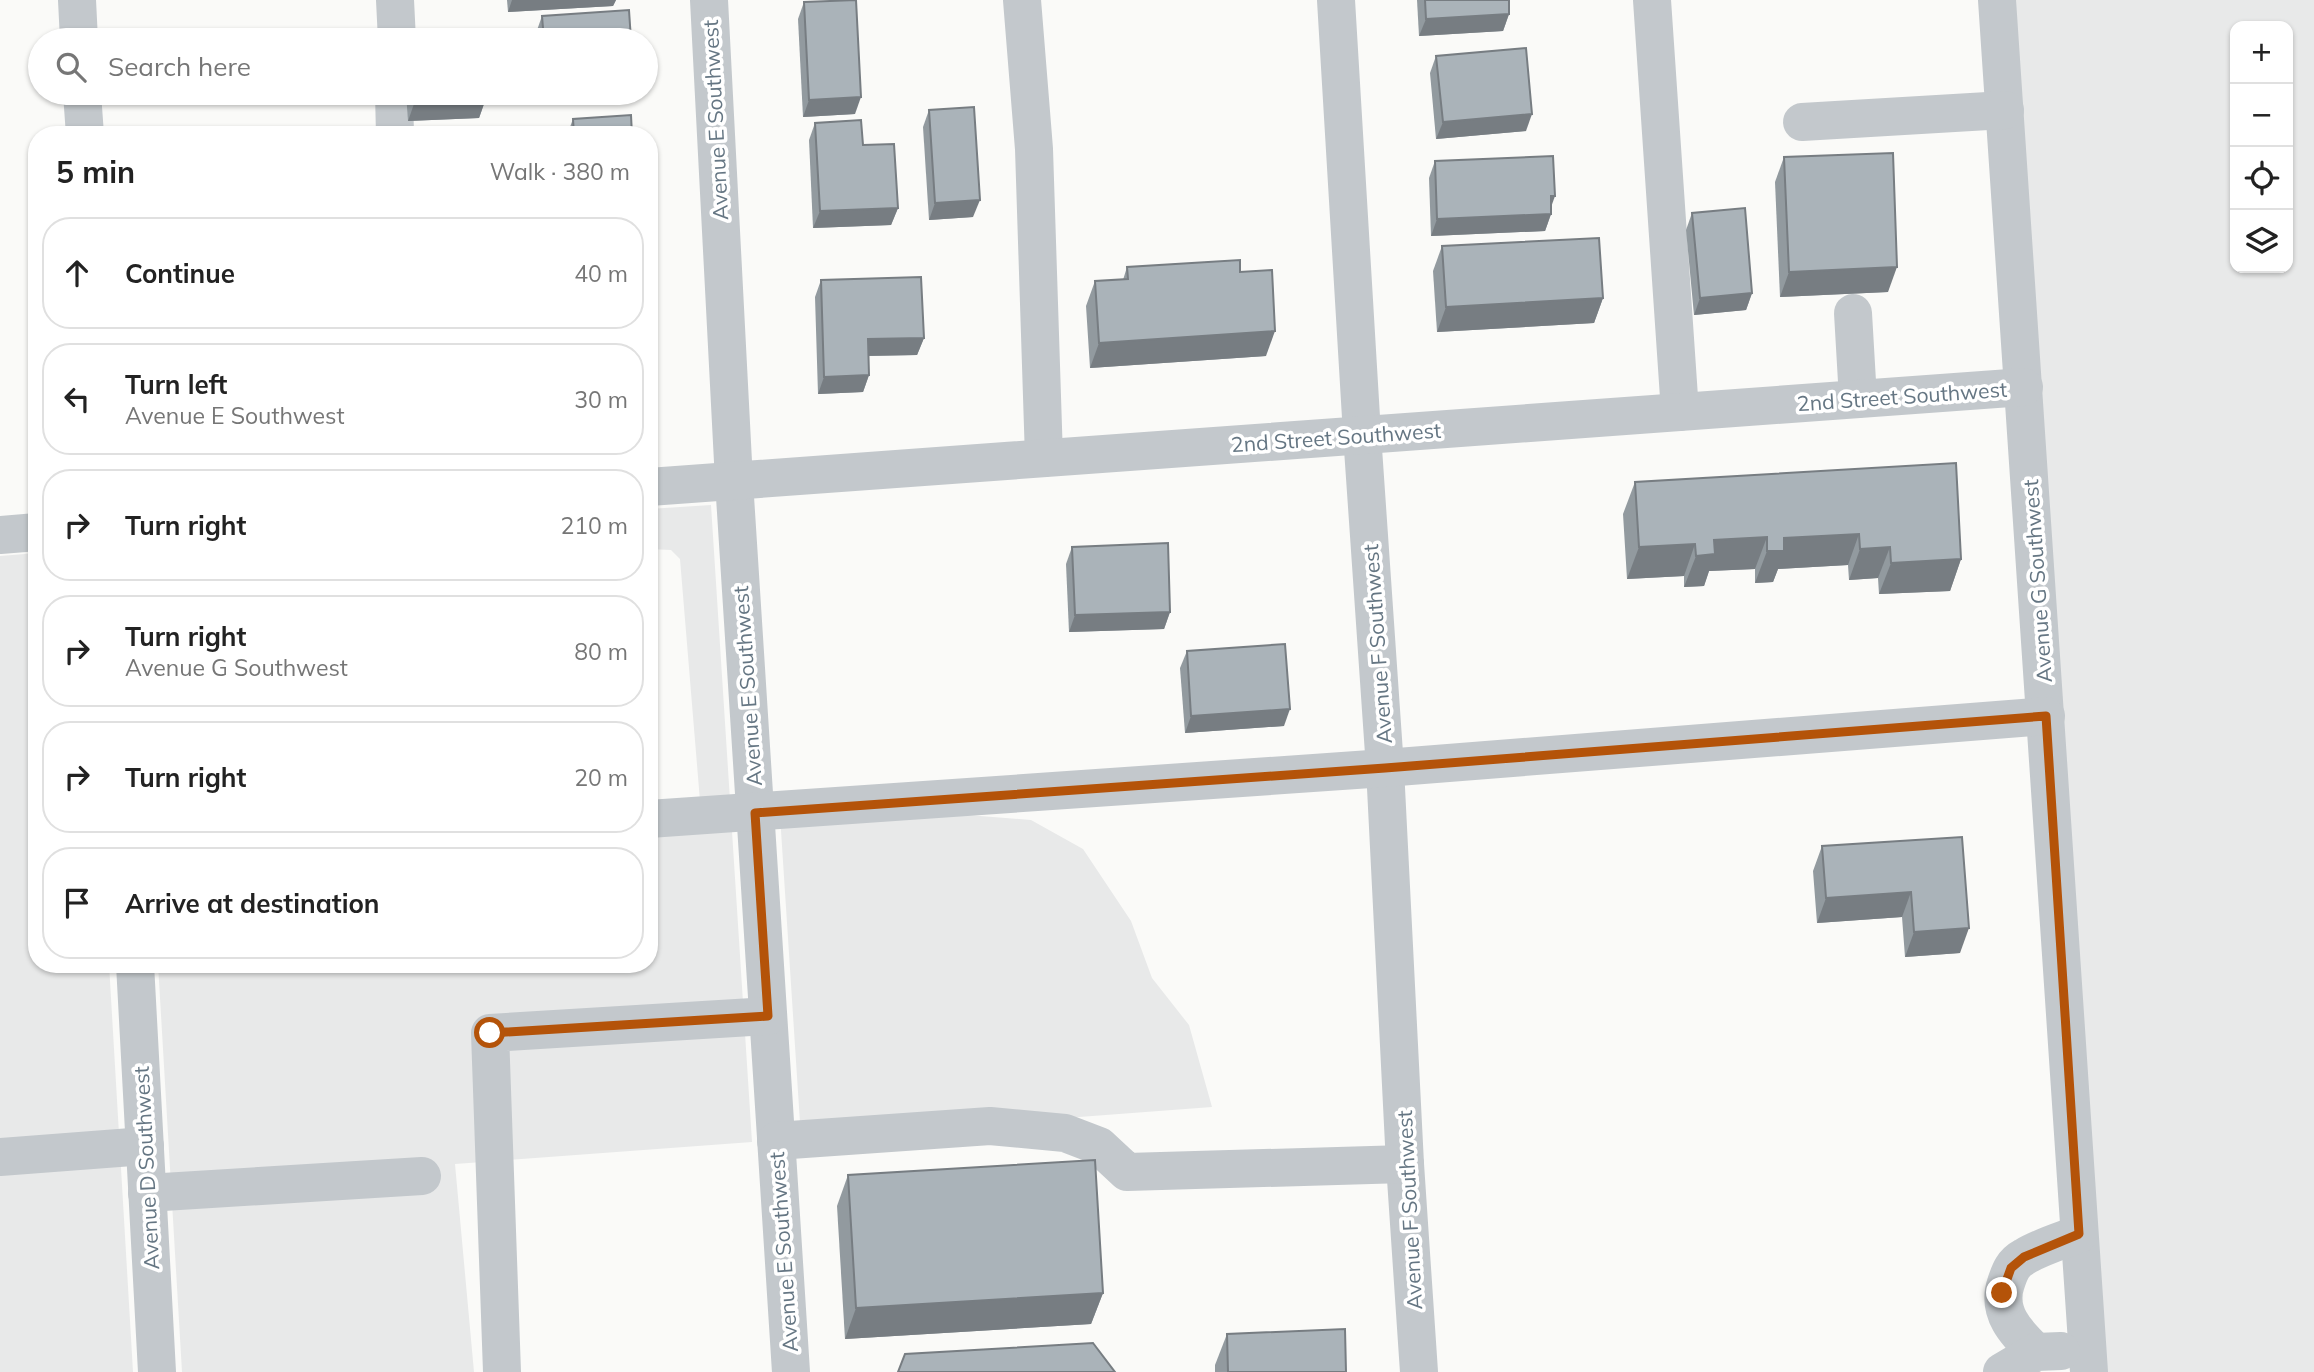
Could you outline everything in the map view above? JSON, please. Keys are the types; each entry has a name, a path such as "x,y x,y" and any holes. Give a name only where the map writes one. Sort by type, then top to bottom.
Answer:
{"street":[{"path":"77,0 78,28"},
{"path":"395,0 396,28"},
{"name":"Avenue E Southwest","path":"709,0 734,481 791,1372"},
{"path":"1022,0 1034,149 1044,458"},
{"name":"Avenue F Southwest","path":"1336,0 1385,768 1405,1164 1419,1372"},
{"path":"1652,0 1680,412"},
{"name":"Avenue G Southwest","path":"1997,0 2088,1361"},
{"path":"83,105 84,126"},
{"path":"394,105 395,126"},
{"path":"1802,122 2005,110"},
{"path":"1853,313 1858,399"},
{"name":"2nd Street Southwest","path":"658,487 2024,387"},
{"path":"0,535 28,533"},
{"path":"658,818 1385,768 2046,716"},
{"name":"Avenue D Southwest","path":"135,973 157,1372"},
{"path":"502,1372 490,1033 768,1016"},
{"path":"776,1140 990,1126 1065,1133 1099,1146 1127,1172 1405,1164"},
{"path":"0,1157 145,1146"},
{"path":"147,1193 422,1177"},
{"path":"2079,1234 2024,1257 2011,1268 2002,1293 2005,1314 2018,1335 2036,1352 2088,1361"},
{"path":"2002,1372 2036,1352"}],"shaded area":[{"path":"1997,0 2314,0 2314,1372 2089,1372"},
{"path":"711,505 752,1142 455,1164 474,1372 182,1372 159,973 658,973 658,820 700,801 680,559 671,550 658,549 658,508"},
{"path":"28,554 28,973 110,973 133,1372 0,1372 0,556"},
{"path":"779,800 1031,820 1083,849 1131,921 1152,978 1189,1025 1212,1107 801,1138"}],"building":[{"path":"856,0 861,97 809,100 804,2"},
{"path":"1425,0 1509,0 1509,14 1426,19"},
{"path":"629,10 630,28 543,28 542,16"},
{"path":"1526,48 1532,114 1443,122 1436,56"},
{"path":"974,107 980,200 935,203 929,110"},
{"path":"631,115 632,126 573,126 573,119"},
{"path":"861,120 863,145 894,144 898,208 820,211 815,123"},
{"path":"1893,153 1897,267 1789,272 1784,157"},
{"path":"1553,156 1555,196 1551,196 1551,214 1437,219 1435,161"},
{"path":"1745,208 1752,293 1700,298 1692,213"},
{"path":"1599,238 1603,298 1446,307 1442,246"},
{"path":"1240,260 1240,272 1272,270 1275,331 1099,343 1095,281 1128,279 1127,267"},
{"path":"921,277 924,338 868,339 869,375 824,377 821,280"},
{"path":"1956,463 1961,559 1891,563 1890,547 1860,549 1859,534 1784,538 1784,551 1767,551 1767,537 1714,540 1715,554 1696,556 1695,544 1639,547 1635,482"},
{"path":"1168,543 1170,612 1075,615 1072,547"},
{"path":"1285,644 1290,709 1191,716 1187,651"},
{"path":"1962,837 1969,928 1914,932 1911,892 1826,898 1822,846"},
{"path":"1095,1160 1103,1293 856,1308 848,1175"},
{"path":"1345,1329 1346,1372 1228,1372 1227,1334"},
{"path":"1093,1343 1115,1372 898,1372 905,1354"}],"route":[{"path":"490,1033 768,1016 755,813 1385,768 2046,716 2079,1234 2024,1257 2011,1268 2002,1293"}]}
